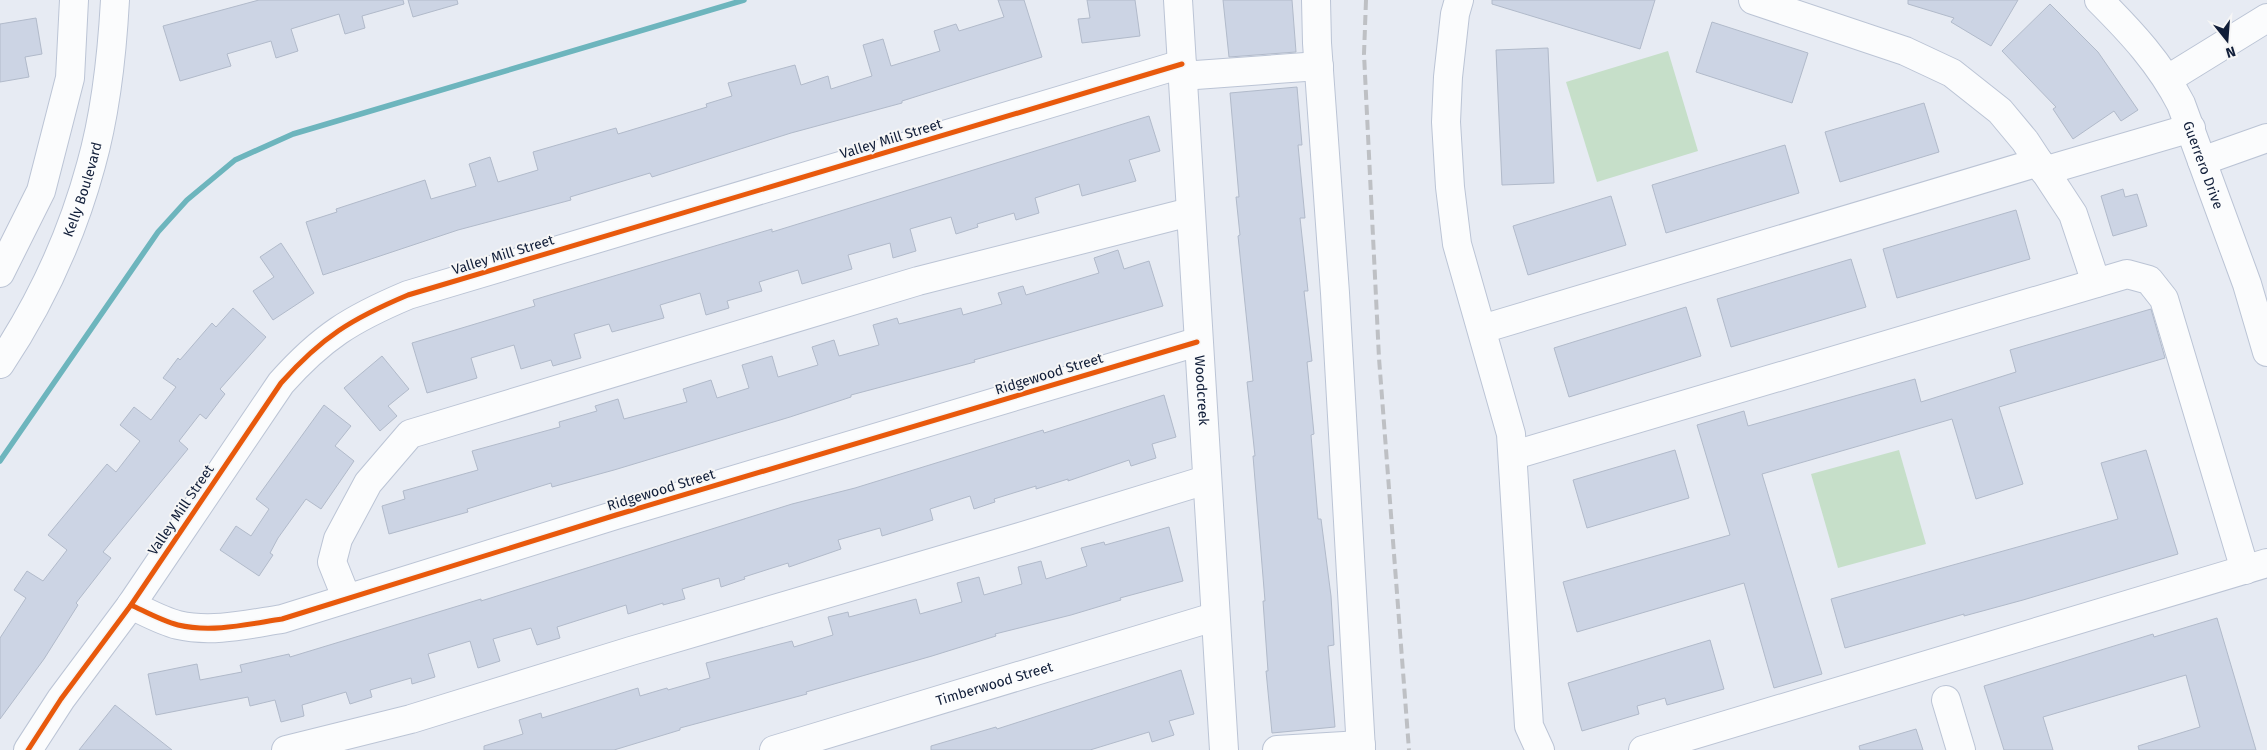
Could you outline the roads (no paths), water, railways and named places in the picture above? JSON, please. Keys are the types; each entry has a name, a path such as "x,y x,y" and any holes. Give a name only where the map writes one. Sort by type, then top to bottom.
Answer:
{"street":[{"path":"0,273 40,191 70,78 74,0"},
{"name":"Kelly Boulevard","path":"0,364 46,287 91,165 112,43 115,0"},
{"name":"Woodcreek","path":"1178,0 1197,342 1224,750"},
{"path":"1277,750 1361,748 1316,0"},
{"path":"1459,0 1455,14 1448,77 1446,122 1450,187 1457,244 1511,434 1514,455 1529,726 1540,750"},
{"path":"1753,0 1905,51 1952,73 2000,111 2025,141 2074,214 2096,282"},
{"name":"Guerrero Drive","path":"2099,0 2147,50 2168,79 2191,128 2202,161 2257,280 2267,352"},
{"path":"2168,79 2267,18"},
{"name":"Valley Mill Street","path":"28,750 61,699 131,604 281,383 305,356 336,330 375,309 408,295 1182,70 1319,66"},
{"path":"1482,329 2042,167 2191,128"},
{"path":"2202,161 2267,138"},
{"path":"346,598 332,562 338,539 368,483 410,434 918,281 1190,212"},
{"path":"1514,455 2127,274 2149,280 2164,299 2256,566 1643,750"},
{"name":"Ridgewood Street","path":"131,604 176,624 195,628 233,627 282,619 346,598 1197,342"},
{"path":"286,750 411,719 631,650 1020,537 1206,480"},
{"name":"Timberwood Street","path":"774,750 1214,617"},
{"path":"1946,700 1961,750"}],"waterway":[{"path":"0,461 158,232 187,200 235,160 293,134 744,0"}],"railway":[{"path":"1366,0 1364,54 1379,358 1409,750"}]}
